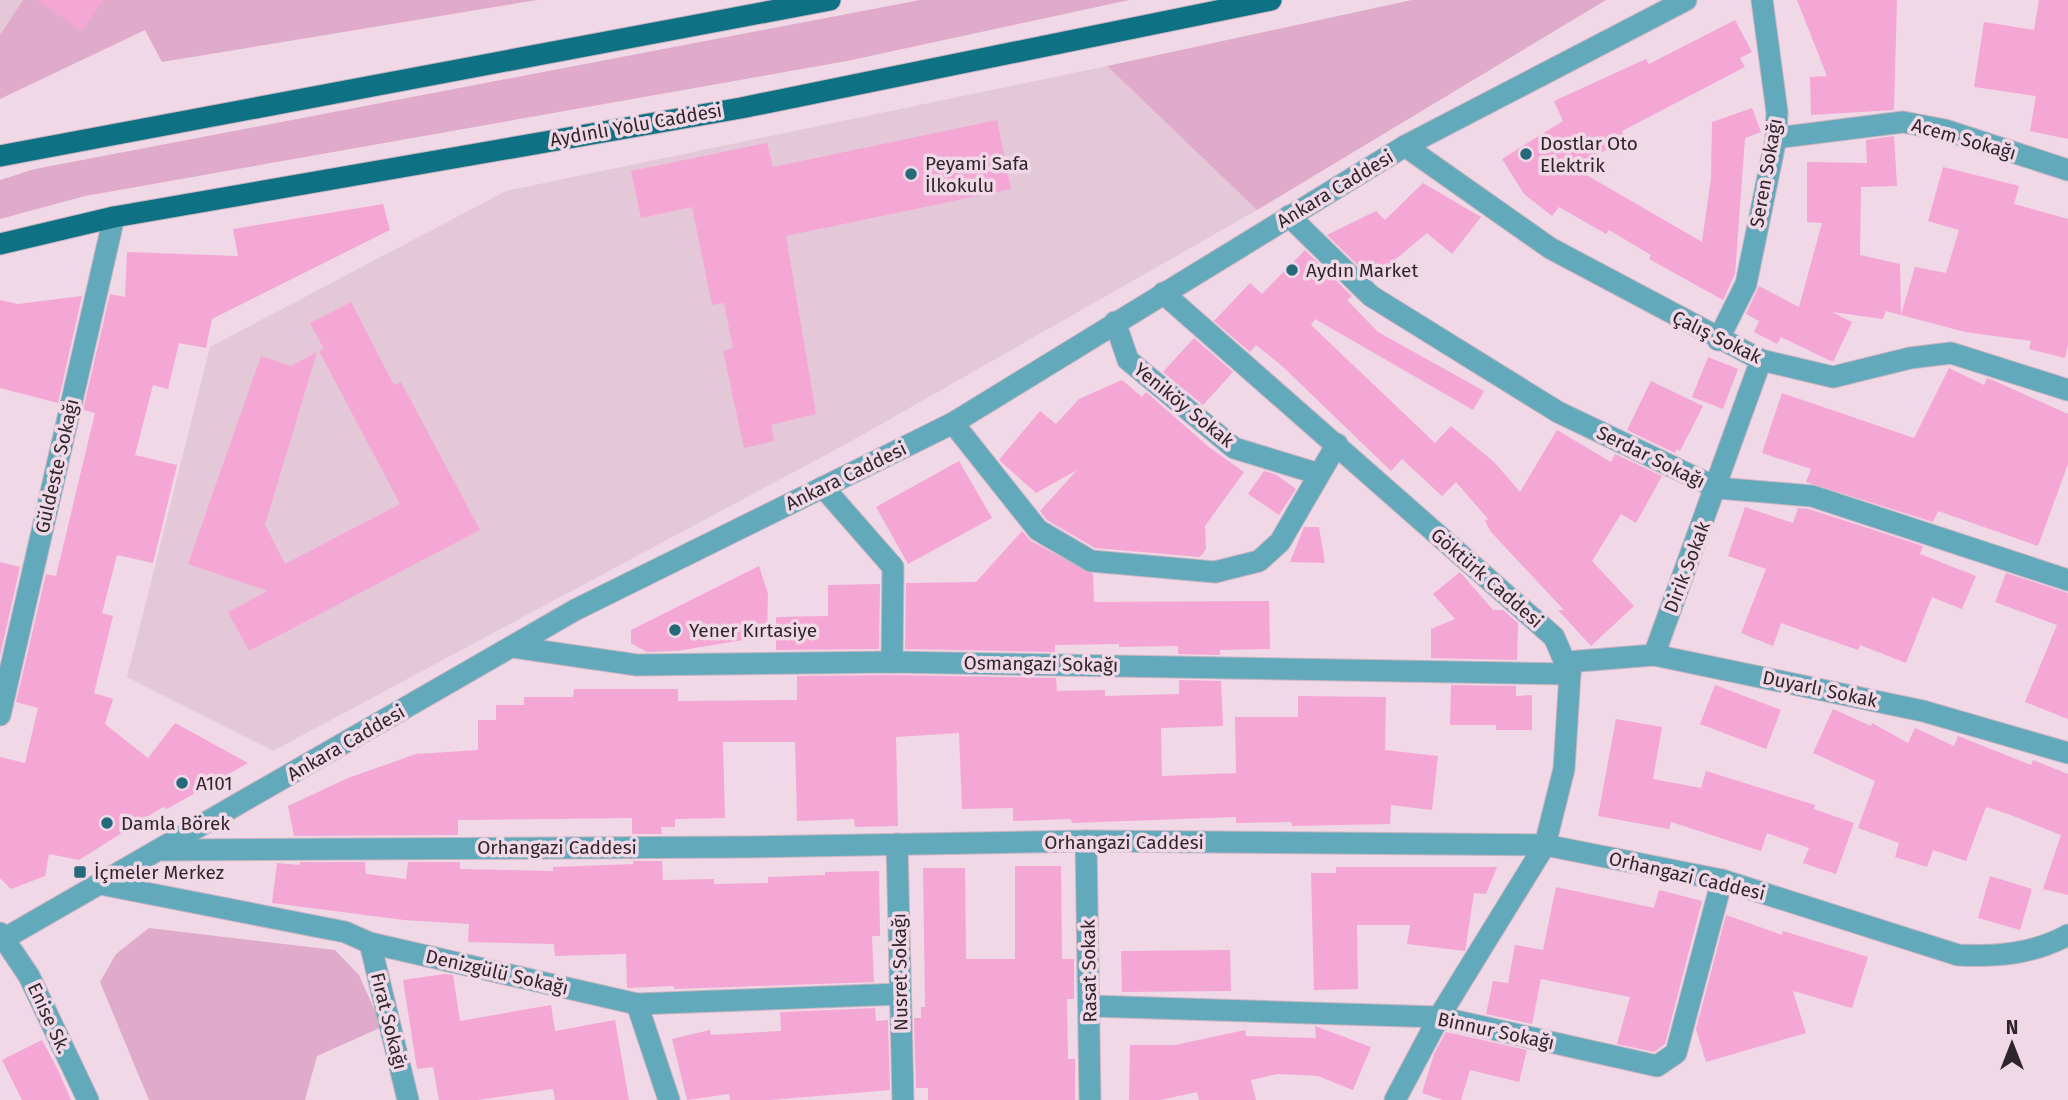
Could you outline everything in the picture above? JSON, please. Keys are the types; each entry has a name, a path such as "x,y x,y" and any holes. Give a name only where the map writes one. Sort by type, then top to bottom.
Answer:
{"main road":[{"path":"0,156 830,0"},
{"name":"Aydınlı Yolu Caddesi","path":"0,244 114,217 741,108 1271,0"}],"street":[{"name":"Ankara Caddesi","path":"1,937 161,850 575,610 953,423 1405,146 1686,0"},
{"name":"Seren Sokağı","path":"1718,340 1746,284 1776,138 1777,112 1762,0"},
{"name":"Acem Sokağı","path":"1776,138 1903,122 1945,130 2068,170"},
{"name":"Çalış Sokak","path":"1405,146 1550,248 1718,340 1761,360 1833,377 1910,358 1951,353 2068,390"},
{"name":"Serdar Sokağı","path":"1289,216 1371,296 1558,412 1717,488 1812,496 2068,580"},
{"name":"Güldeste Sokağı","path":"0,715 114,217"},
{"name":"Göktürk Caddesi","path":"1163,293 1555,637 1568,668"},
{"name":"Yeniköy Sokak","path":"1115,322 1129,360 1234,448 1319,474"},
{"name":"Dirik Sokak","path":"1654,654 1717,488 1761,360"},
{"path":"953,423 1038,530 1091,561 1215,572 1259,561 1280,542 1336,444"},
{"path":"823,487 893,567 892,662"},
{"name":"Osmangazi Sokağı","path":"513,647 637,665 892,662 1568,668"},
{"name":"Duyarlı Sokak","path":"1568,668 1654,654 1923,711 2068,753"},
{"path":"1395,1100 1439,1017 1545,845 1564,769 1568,668"},
{"name":"Orhangazi Caddesi","path":"161,850 897,845 1086,841 1545,845 1722,880 1958,955 1999,957 2051,944 2068,935"},
{"name":"Rasat Sokak","path":"1086,841 1090,1100"},
{"name":"Nusret Sokağı","path":"897,845 903,1100"},
{"name":"Binnur Sokağı","path":"1090,1006 1439,1017 1657,1066 1676,1053 1722,880"},
{"name":"Denizgülü Sokağı","path":"100,884 345,932 370,943 637,1004 900,994"},
{"name":"Enise Sk.","path":"1,937 29,976 88,1100"},
{"name":"Fırat Sokağı","path":"370,943 408,1100"},
{"path":"637,1004 669,1100"}],"shaded area":[{"path":"0,0 23,0 0,35"},
{"path":"23,0 537,0 162,62 145,30 0,99 0,35"},
{"path":"920,0 1129,0 847,61 85,196 0,219 0,180 35,169"},
{"path":"1412,0 1606,0 1257,210 1107,66"},
{"path":"1107,66 1257,210 848,443 273,751 127,677 210,347 506,191"},
{"path":"149,928 335,950 359,975 382,1027 317,1056 305,1100 149,1100 100,982 116,954"}],"building":[{"path":"36,0 103,0 82,31"},
{"path":"1797,0 1897,0 1894,110 1811,115 1810,77 1827,76"},
{"path":"2039,0 2068,0 2068,139 2030,131 2036,96 1974,87 1984,22 2034,30"},
{"path":"1735,20 1752,52 1740,58 1745,67 1622,131 1626,141 1571,166 1702,242 1711,178 1712,122 1752,108 1761,132 1745,138 1735,274 1723,300 1649,259 1651,255 1609,230 1606,234 1559,207 1552,216 1524,194 1502,159 1563,121 1554,101 1646,59 1649,64"},
{"path":"997,120 1011,189 786,236 816,414 771,425 774,441 744,448 723,351 733,348 724,303 712,305 692,207 641,218 631,171 767,143 773,167"},
{"path":"1894,136 1897,186 1861,187 1860,255 1900,264 1901,315 1886,311 1883,319 1832,312 1852,322 1833,362 1781,337 1777,344 1754,332 1759,321 1746,314 1759,286 1799,307 1822,223 1807,222 1807,162 1867,163 1866,140"},
{"path":"1943,167 2019,186 2014,204 2068,219 2068,345 2065,358 2029,349 2031,341 1965,332 1901,315 1915,267 1946,273 1959,230 1928,221"},
{"path":"1423,183 1481,217 1452,254 1427,233 1372,279 1327,235 1376,211 1385,220"},
{"path":"383,204 390,230 212,319 206,348 179,343 168,389 153,385 135,455 177,465 153,563 117,555 102,613 113,616 94,693 113,699 105,724 148,758 175,723 248,763 167,809 163,807 79,860 49,854 45,876 11,889 0,878 0,757 25,763 38,708 16,702 46,574 56,576 95,413 83,410 110,294 125,297 127,252 238,256 233,229"},
{"path":"1305,250 1352,296 1347,300 1378,332 1484,391 1473,410 1315,319 1311,325 1435,443 1451,426 1495,463 1520,492 1557,430 1611,462 1615,454 1662,476 1636,523 1621,514 1592,561 1634,606 1591,646 1558,610 1564,610 1491,532 1485,521 1488,519 1456,482 1442,496 1402,459 1391,471 1281,365 1256,345 1250,352 1214,321 1250,283 1262,294"},
{"path":"82,296 58,403 0,388 0,300 18,304"},
{"path":"351,302 394,385 401,382 480,530 249,651 228,612 268,591 188,564 261,356 291,366 317,352 265,525 285,564 400,504 319,351 324,349 310,323"},
{"path":"1194,338 1233,372 1203,405 1163,372"},
{"path":"1708,357 1738,369 1723,409 1692,397"},
{"path":"1949,368 1984,385 1987,378 1995,381 2068,414 2068,464 2038,546 1938,511 1933,522 1806,482 1811,469 1762,453 1782,393 1914,438"},
{"path":"1122,380 1142,397 1146,392 1209,447 1244,472 1205,526 1206,549 1200,557 1095,548 1047,520 1040,511 1077,470 1036,493 999,460 1040,411 1056,424 1079,399"},
{"path":"1651,381 1703,406 1680,451 1677,449 1675,453 1627,430"},
{"path":"959,461 992,518 908,564 876,507"},
{"path":"1264,471 1275,474 1296,489 1279,515 1248,494"},
{"path":"1745,507 1793,523 1798,508 1809,509 1923,546 1920,554 1976,576 1962,609 1932,597 1906,663 1860,645 1858,650 1781,623 1773,646 1741,633 1766,569 1728,556"},
{"path":"1304,527 1319,527 1325,563 1290,562"},
{"path":"1022,531 1031,541 1093,574 1094,602 1269,601 1270,649 1220,650 1220,655 1178,654 1178,646 1119,647 1119,644 1055,645 1055,652 905,649 906,583 976,582"},
{"path":"0,562 20,567 0,656"},
{"path":"759,566 768,594 767,636 677,651 647,652 631,643 631,630"},
{"path":"1460,572 1493,610 1503,610 1518,623 1517,660 1431,658 1431,629 1455,619 1433,594"},
{"path":"2006,573 2068,593 2068,719 2025,702 2057,625 1995,602"},
{"path":"880,584 879,649 776,650 776,617 828,616 828,585"},
{"path":"797,676 1056,678 1057,691 1105,690 1105,696 1179,694 1179,680 1221,681 1223,726 1161,728 1162,776 1236,773 1235,717 1298,717 1298,696 1386,697 1385,750 1438,756 1432,810 1391,805 1390,824 1292,826 1291,822 1236,823 1236,817 1072,823 1071,819 1013,821 1013,808 962,809 959,733 896,737 898,826 855,827 854,819 797,821 795,742 723,742 725,818 675,819 675,827 661,827 662,834 632,834 632,818 458,820 458,835 294,836 288,806 348,778 416,754 478,750 478,720 496,720 496,705 524,705 524,697 573,697 574,689 678,689 678,701 797,700"},
{"path":"1451,685 1516,686 1516,696 1532,695 1532,730 1496,730 1496,725 1450,725"},
{"path":"1715,685 1781,710 1766,749 1700,724"},
{"path":"1833,709 1871,726 1872,723 1908,743 1915,728 1954,746 1958,736 2031,765 2033,760 2068,774 2068,895 2043,889 2061,835 2008,814 1986,807 1966,861 1933,850 1927,867 1895,857 1899,843 1858,828 1875,781 1813,753"},
{"path":"1616,719 1662,727 1653,779 1701,788 1706,771 1815,805 1814,809 1854,823 1836,874 1803,863 1809,848 1767,833 1761,851 1671,822 1669,829 1598,816"},
{"path":"633,861 662,861 663,880 714,879 714,884 768,883 768,877 825,875 825,872 879,871 880,936 872,936 874,982 674,989 674,986 627,988 626,954 555,956 554,944 468,942 469,924 404,920 272,903 277,863 300,865 300,862 365,862 366,874 406,879 408,862 460,862 460,869 553,871 553,867 633,864"},
{"path":"1015,866 1061,866 1062,959 1074,959 1074,999 1067,999 1068,1059 1075,1059 1075,1100 928,1100 928,1088 916,1088 914,1018 921,1018 921,1007 925,1007 923,868 965,868 966,959 1015,959"},
{"path":"1336,867 1497,867 1486,894 1474,893 1465,951 1407,944 1410,925 1357,925 1358,989 1314,990 1311,873 1336,873"},
{"path":"1990,876 2032,889 2020,930 1978,918"},
{"path":"1556,887 1654,908 1659,890 1702,901 1665,1044 1654,1052 1617,1044 1630,997 1541,979 1532,1024 1486,1014 1493,981 1508,983 1515,945 1543,950"},
{"path":"1726,915 1782,935 1783,931 1868,957 1852,1008 1793,991 1806,1033 1706,1062 1696,1029"},
{"path":"1230,950 1231,991 1122,992 1121,951"},
{"path":"453,975 460,1021 551,1005 555,1031 615,1020 629,1100 555,1100 553,1089 478,1100 439,1100 433,1067 417,1069 403,980"},
{"path":"875,1008 876,1021 888,1020 890,1090 770,1100 730,1100 729,1094 687,1100 672,1039 710,1030 711,1035 781,1031 780,1012"},
{"path":"1315,1026 1371,1047 1353,1090 1318,1076 1278,1074 1251,1080 1256,1100 1199,1100 1197,1092 1160,1100 1129,1100 1130,1045 1175,1045 1245,1030 1246,1036 1316,1038"},
{"path":"1446,1032 1527,1050 1519,1082 1470,1070 1461,1100 1443,1100 1422,1093 1434,1054"},
{"path":"42,1040 71,1100 22,1100 2,1060"}],"place":[{"name":"Dostlar Oto Elektrik","path":"1526,154"},
{"name":"Peyami Safa İlkokulu","path":"911,174"},
{"name":"Aydın Market","path":"1292,270"},
{"name":"Yener Kırtasiye","path":"675,630"},
{"name":"A101","path":"182,783"},
{"name":"Damla Börek","path":"107,823"},
{"name":"İçmeler Merkez","path":"80,872"}]}
